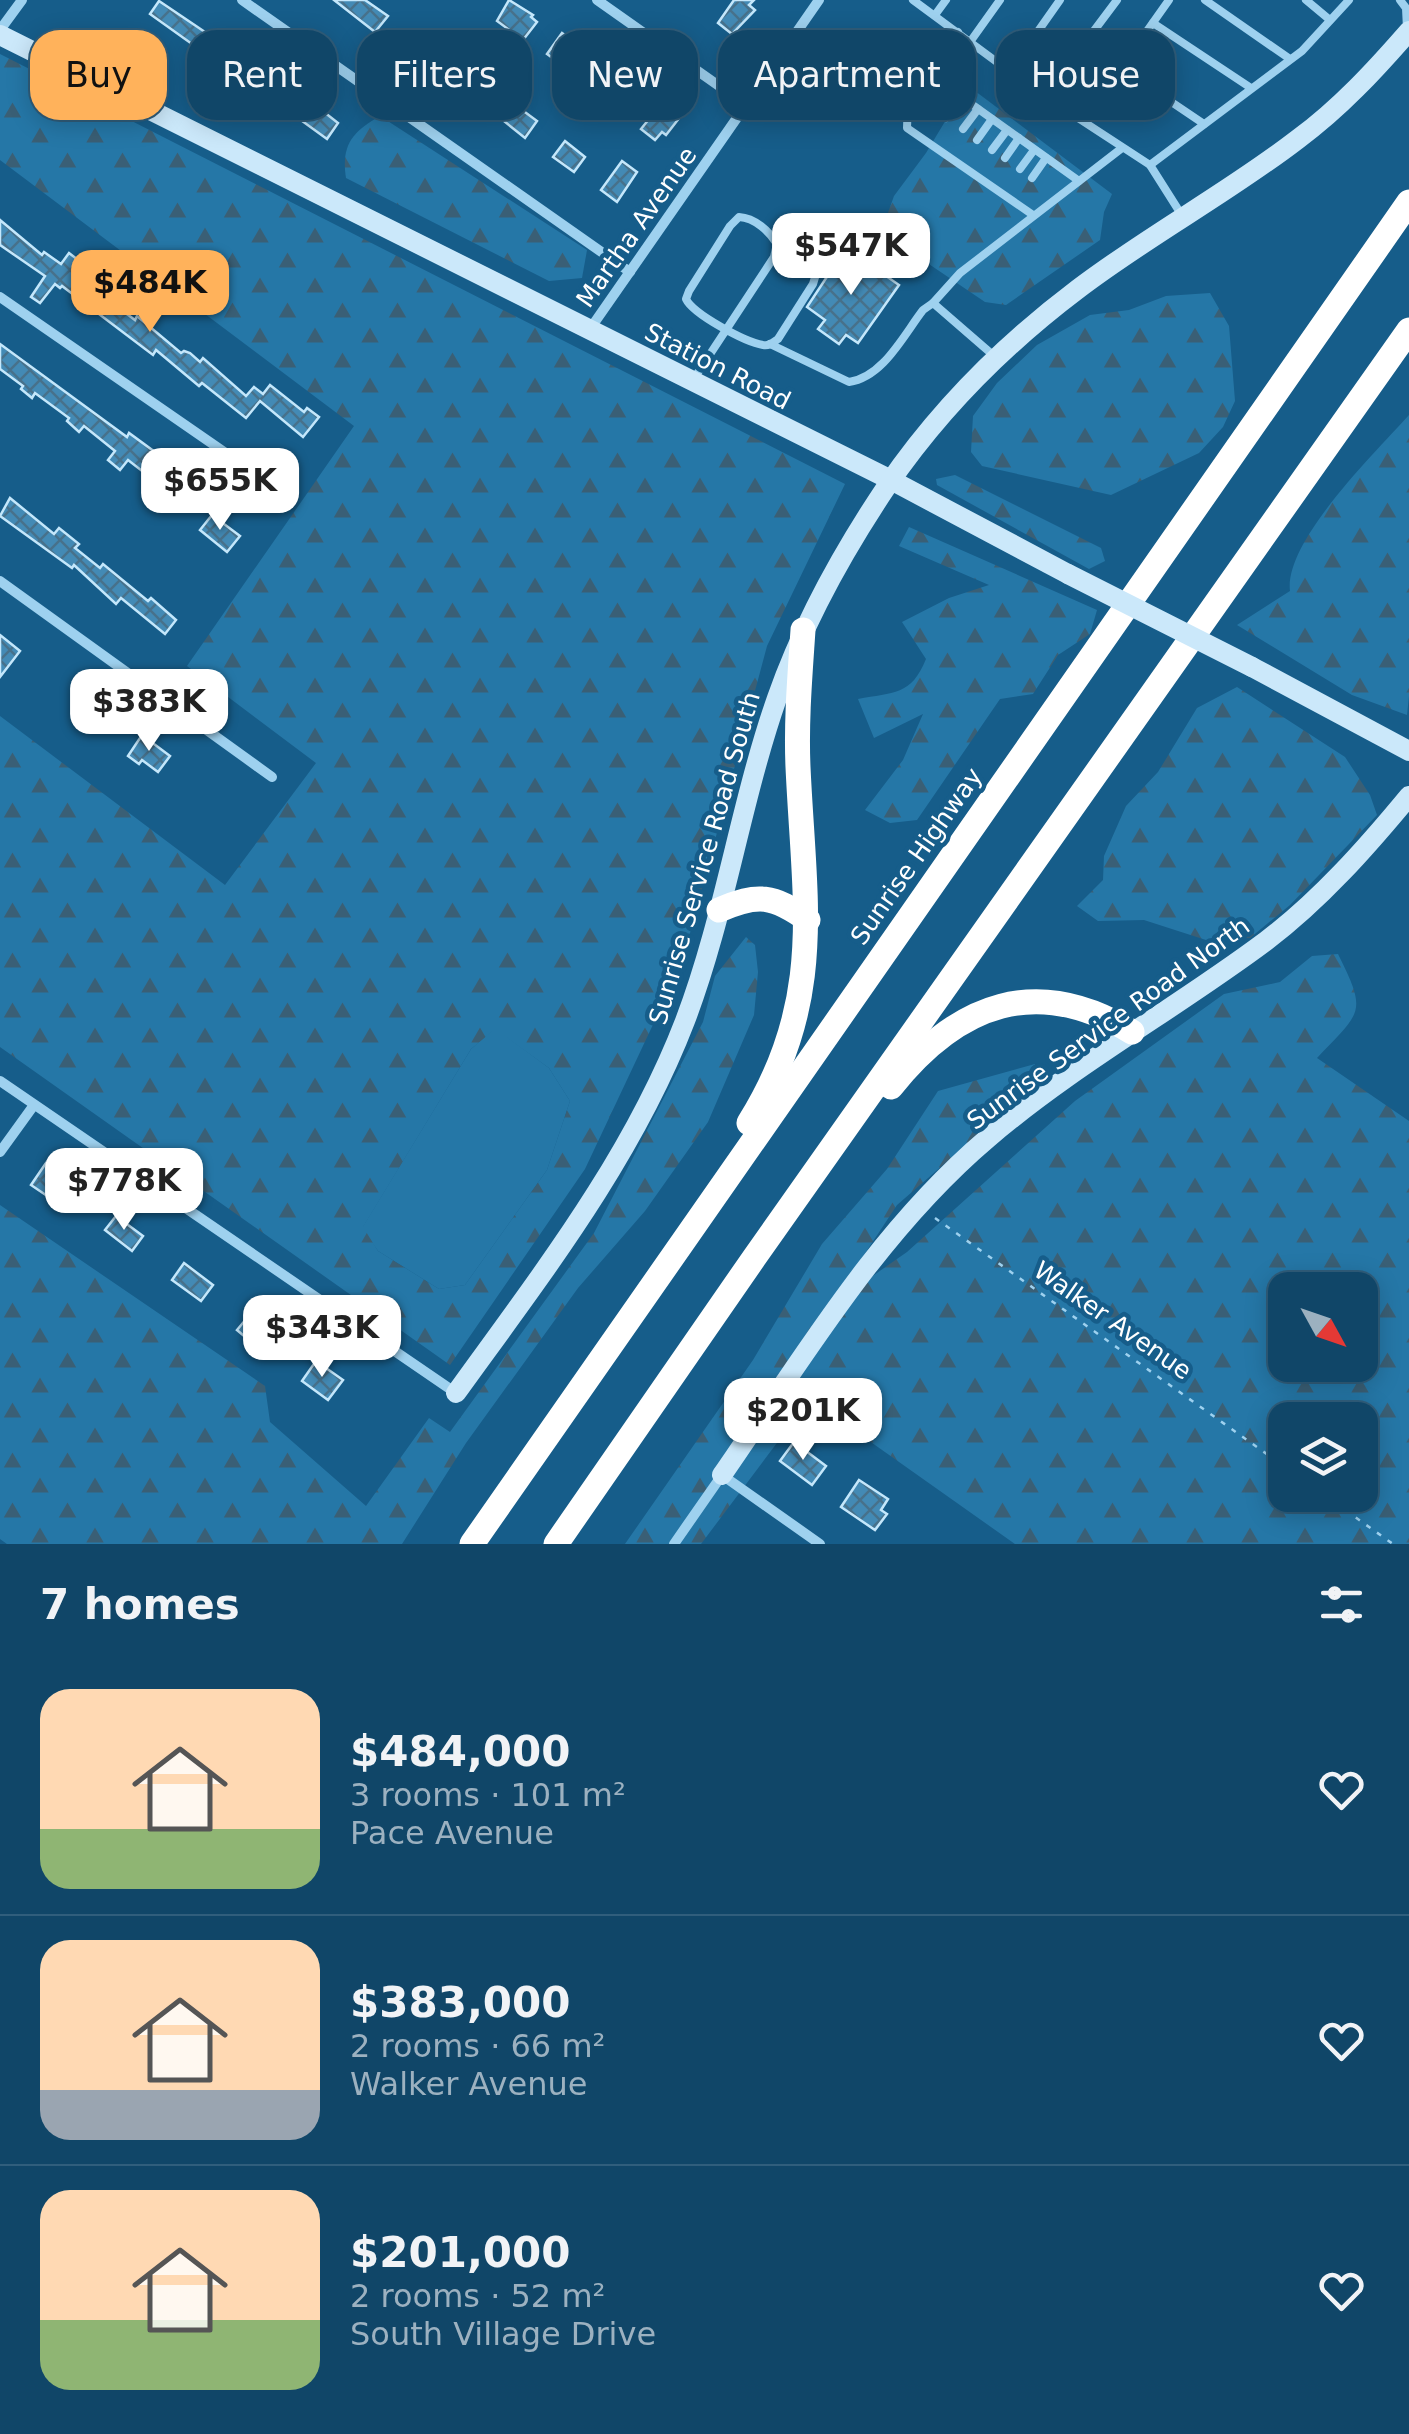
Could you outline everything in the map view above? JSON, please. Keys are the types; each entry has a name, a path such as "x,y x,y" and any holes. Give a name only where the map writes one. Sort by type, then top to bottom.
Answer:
{"highway":[{"name":"Sunrise Highway","path":"472,1544 1409,202"},
{"path":"556,1544 1409,330"},
{"path":"654,1284 782,1062 798,1009 808,920 797,728 803,630"},
{"path":"719,910 740,900 769,898 808,920"},
{"path":"754,1258 898,1078 962,1023 1012,1004 1052,1001 1106,1016 1132,1032"}],"street":[{"path":"0,32 22,0"},
{"path":"242,0 630,272"},
{"path":"596,0 718,85"},
{"name":"Martha Avenue","path":"798,30 819,0"},
{"name":"Station Road","path":"0,32 891,480 1409,751"},
{"name":"Sunrise Service Road South","path":"456,1393 572,1232 626,1146 685,1020 719,910 764,738 803,630 834,569 891,480 945,412 996,358 1078,288 1313,128 1347,98 1408,32"},
{"name":"Martha Avenue","path":"589,330 736,120"},
{"path":"0,297 269,483"},
{"path":"0,581 272,777"},
{"name":"Sunrise Service Road North","path":"674,1544 865,1268 917,1206 987,1138 1294,917 1352,862 1409,796"},
{"path":"0,1081 456,1393"},
{"path":"0,1152 34,1105"},
{"path":"722,1475 820,1544"}],"lane":[{"path":"914,0 955,30"},
{"path":"936,16 946,0"},
{"path":"976,34 1000,0"},
{"path":"1039,30 1060,0"},
{"path":"1095,30 1117,0"},
{"path":"1148,30 1169,0"},
{"path":"1205,0 1290,59"},
{"path":"1306,0 1330,20"},
{"path":"1150,166 1290,59 1348,0"},
{"path":"1400,0 1406,8 1408,32"},
{"path":"1153,23 1252,88"},
{"path":"1175,104 1204,124"},
{"path":"963,129 978,109 1079,182"},
{"path":"978,140 992,119"},
{"path":"907,120 907,128 1033,215"},
{"path":"1084,120 1150,166 1183,218"},
{"path":"918,135 926,126"},
{"path":"992,150 1007,130"},
{"path":"929,143 936,133"},
{"path":"1004,158 1019,138"},
{"path":"945,154 953,144"},
{"path":"770,344 849,382 875,372 923,310 960,273 1122,148"},
{"path":"1020,169 1034,150"},
{"path":"960,164 967,154"},
{"path":"1032,178 1046,158"},
{"path":"974,175 982,165"},
{"path":"986,183 994,173"},
{"path":"1002,194 1010,184"},
{"path":"1014,203 1022,193"},
{"path":"739,217 748,218 777,244 816,274 778,339 763,345 690,307 686,299 689,291 739,217"},
{"path":"692,381 774,256 777,244"},
{"path":"932,303 996,358"}],"path":[{"name":"Walker Avenue","path":"917,1206 1268,1455"},
{"path":"1348,1512 1394,1544"}],"green space":[{"path":"0,54 30,69 30,120 130,120 845,484 767,646 682,963 585,1169 450,1365 0,1047 0,716 225,885 316,763 187,666 354,426 0,160","holes":["495,1029 549,1068 570,1101 547,1170 465,1285 439,1289 378,1251 363,1227 471,1049"]},
{"path":"976,92 996,107 996,120 1014,120 1112,194 1104,212 1100,240 1006,305 985,302 886,235 884,224 894,196 946,120 976,120"},
{"path":"374,120 386,120 587,250 582,278 549,281 346,178 347,148 362,128"},
{"path":"1210,293 1229,326 1235,401 1223,427 1199,453 1111,495 982,466 971,452 973,416 997,383 1037,345 1090,315 1129,310 1166,296"},
{"path":"1409,415 1407,715 1352,695 1237,625 1290,591 1292,571 1316,523"},
{"path":"955,475 1101,548 1105,561 1089,569 937,485 936,479"},
{"path":"909,527 1097,610 1090,634 1058,655 1033,694 1000,699 917,820 890,823 865,810 903,760 923,714 874,738 858,699 900,690 920,671 926,659 902,622 949,598 989,585 899,546"},
{"path":"1237,687 1345,757 1370,795 1377,815 1290,905 1250,938 1206,940 1144,920 1098,921 1077,906 1103,880 1104,856 1126,806 1158,772 1197,708"},
{"path":"746,937 755,945 758,972 754,1015 708,1122 645,1211 578,1288 466,1443 402,1544 7,1544 0,1539 0,1205 265,1386 270,1422 366,1506 429,1418 450,1432 594,1233 703,1022 715,976"},
{"path":"1338,954 1354,989 1355,1011 1317,1058 1409,1121 1409,1544 1015,1544 810,1399 701,1544 625,1544 753,1360 822,1244 887,1169 938,1091 1035,1064 1036,1084 897,1205 831,1305 907,1252 1075,1101 1224,994 1280,982 1312,956"},
{"path":"495,1028 549,1068 570,1101 547,1170 465,1285 439,1289 378,1251 362,1228 471,1049"}],"building":[{"path":"334,0 365,0 388,16 372,30"},
{"path":"509,0 533,15 537,22 531,30 509,30 497,21"},
{"path":"734,0 754,0 749,5 755,10 736,30 727,30 718,23"},
{"path":"159,1 202,30 187,30 187,40 150,14"},
{"path":"532,117 537,121 525,138 503,120"},
{"path":"301,120 334,120 338,123 327,139"},
{"path":"648,120 678,120 666,135 662,132 655,140 641,129"},
{"path":"565,141 585,157 574,172 553,157"},
{"path":"622,161 637,172 617,202 601,190"},
{"path":"0,220 42,255 44,252 61,264 69,253 82,263 75,272 111,302 135,320 137,316 181,353 190,353 200,362 203,358 246,396 254,387 263,394 270,385 304,412 307,408 319,417 303,437 260,401 246,418 156,350 153,355 62,286 55,284 40,303 31,297 45,276 0,245"},
{"path":"846,248 899,285 858,343 846,335 839,344 818,329 825,320 807,307"},
{"path":"0,344 204,488 191,504 175,493 164,499 154,489 159,484 128,460 120,470 108,460 115,451 84,426 79,432 67,421 69,418 35,393 32,398 0,369"},
{"path":"10,498 54,534 59,528 79,544 75,548 100,568 103,564 148,601 151,598 176,620 165,634 121,598 116,604 74,565 72,568 0,516"},
{"path":"212,515 240,536 227,552 200,530"},
{"path":"0,635 20,651 0,677"},
{"path":"142,735 170,756 158,772 142,760 139,764 128,756"},
{"path":"46,1163 80,1186 65,1208 31,1185"},
{"path":"116,1216 143,1236 132,1251 105,1230"},
{"path":"184,1263 213,1285 201,1301 172,1280"},
{"path":"252,1312 279,1334 264,1353 237,1330"},
{"path":"316,1361 343,1380 328,1400 302,1381"},
{"path":"794,1442 826,1466 812,1485 780,1461"},
{"path":"859,1480 888,1499 881,1510 887,1514 875,1530 841,1507"}]}
